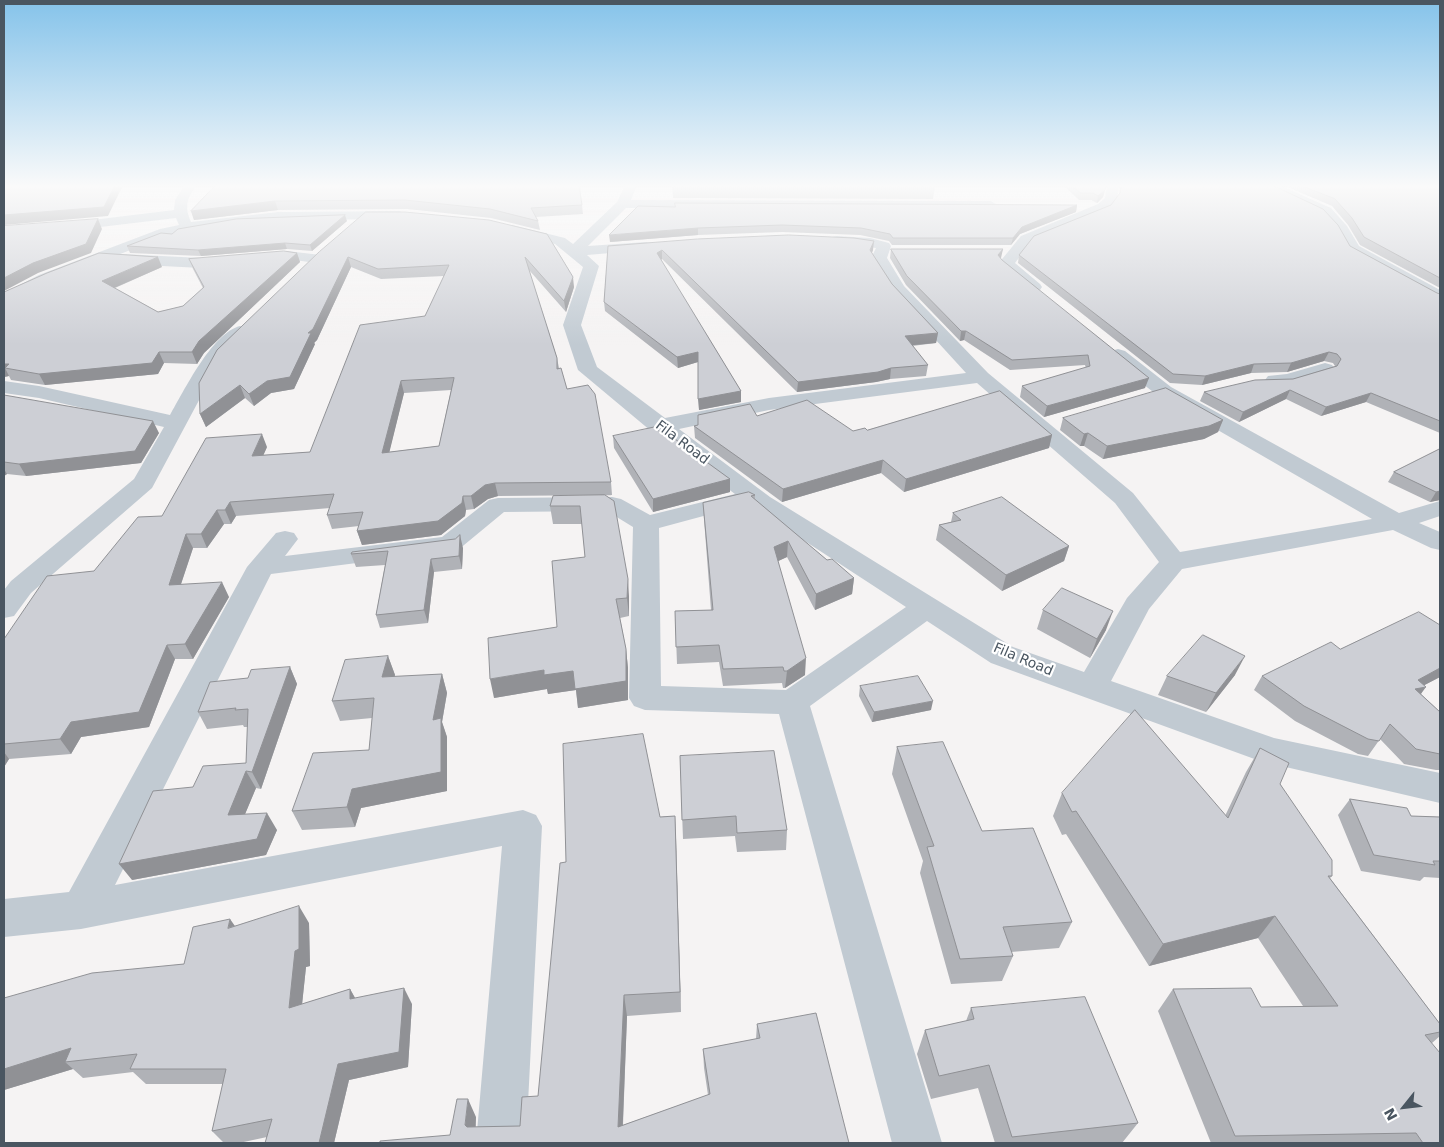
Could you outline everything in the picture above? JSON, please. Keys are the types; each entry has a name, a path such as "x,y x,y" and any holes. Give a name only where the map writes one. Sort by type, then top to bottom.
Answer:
{"street":[{"path":"10,293 148,239"},
{"path":"297,277 338,239"},
{"name":"Fila Road","path":"550,239 560,241 591,266 572,325 588,370 753,496 1002,655 1272,751 1440,788"},
{"path":"574,252 588,239"},
{"path":"817,239 870,242 884,246 891,252 879,258 898,288 981,377 1050,425 1124,498 1173,562"},
{"path":"1027,239 1006,251 1006,264 1051,300"},
{"path":"1347,239 1353,250 1440,296"},
{"path":"574,252 668,244"},
{"path":"99,258 200,263 288,256 330,246"},
{"path":"200,263 221,248"},
{"path":"4,609 21,587 144,483 212,358 255,317"},
{"path":"1104,343 1155,394 1396,522 1440,542"},
{"path":"1260,380 1288,380 1325,369"},
{"path":"659,426 769,404 981,377"},
{"path":"4,387 39,392 175,423"},
{"path":"1155,394 1202,393"},
{"path":"261,567 449,544 498,506 612,504 646,524 753,496"},
{"path":"1092,687 1137,605 1173,562 1396,522 1440,508"},
{"path":"646,524 644,698 792,702 926,607"},
{"path":"81,910 261,567 285,538"},
{"path":"792,702 917,1143"},
{"path":"4,918 81,910 523,826 501,1143"}],"building":[{"path":"4,239 89,239 86,244 33,263 4,278"},
{"path":"147,239 318,239 310,245 285,243 198,250 127,246"},
{"path":"335,239 550,239 573,277 564,301 525,257 557,358 557,369 561,368 567,389 588,385 595,394 611,482 495,483 485,485 471,496 463,496 462,503 438,521 357,531 363,512 327,515 334,494 230,502 225,510 217,510 201,534 186,534 169,585 222,582 185,644 167,645 139,712 71,722 60,739 4,744 4,639 47,576 94,571 138,517 162,516 206,438 262,434 252,456 310,452 360,325 425,316 449,265 378,269 348,257 313,329 308,333 311,333 290,377 267,381 249,394 240,385 200,414 199,383 217,350","holes":["454,378 439,446 382,453 401,381"]},
{"path":"697,239 858,239 874,241 870,250 892,284 938,333 905,336 928,365 891,368 878,372 798,382 662,250 657,253 741,391 698,399 698,352 677,357 604,302 608,246"},
{"path":"1032,239 1346,239 1350,246 1440,294 1440,421 1371,393 1326,407 1290,390 1243,412 1204,392 1255,380 1293,379 1337,366 1341,359 1337,354 1329,352 1291,363 1254,364 1205,376 1173,374 1019,255"},
{"path":"1367,239 1440,239 1440,278"},
{"path":"891,249 1003,249 998,255 1002,260 1149,378 1047,406 1022,386 1090,366 1088,355 1012,360 966,331 961,331 907,276"},
{"path":"284,251 297,253 199,341 192,352 159,352 152,363 39,374 5,368 9,364 4,364 4,292 47,273 99,253 158,257 102,281 158,312 183,306 204,287 189,259"},
{"path":"1166,388 1223,420 1209,426 1107,446 1088,433 1084,434 1063,418"},
{"path":"1000,391 1052,435 906,479 883,460 783,489 694,426 698,425 698,415 750,404 757,416 807,400 853,431 865,428 867,430"},
{"path":"4,395 153,421 135,451 19,464 4,462"},
{"path":"656,427 662,435 668,434 730,479 653,499 613,436"},
{"path":"1440,449 1440,491 1436,492 1394,472"},
{"path":"749,492 755,495 751,496 827,560 832,559 854,578 816,594 788,541 774,547 806,658 787,671 784,671 783,667 723,669 719,645 676,647 675,611 713,610 703,503"},
{"path":"605,495 614,501 628,579 627,598 616,599 626,649 626,681 575,689 573,671 544,675 544,670 490,679 488,638 557,627 552,561 585,557 580,506 550,506 553,496"},
{"path":"1002,497 1069,546 1006,575 939,525 961,520 953,513"},
{"path":"460,535 459,556 431,559 424,610 376,615 388,551 351,554 352,552 455,539"},
{"path":"1062,588 1113,611 1097,639 1043,610"},
{"path":"1419,612 1440,625 1440,668 1418,680 1426,687 1415,689 1440,712 1440,754 1416,749 1390,724 1379,741 1368,739 1304,706 1262,676 1331,642 1340,649"},
{"path":"1203,635 1245,656 1216,693 1167,676"},
{"path":"388,656 382,677 442,674 433,720 441,718 441,772 352,789 347,807 292,811 313,753 369,750 374,698 332,701 345,660"},
{"path":"290,667 252,772 246,771 228,815 267,813 257,839 119,864 153,791 193,787 203,766 246,763 248,709 235,710 236,708 198,712 210,682 248,678 251,670"},
{"path":"918,676 933,701 874,712 860,686"},
{"path":"1135,710 1228,818 1260,748 1289,763 1280,784 1332,860 1332,876 1328,876 1440,1024 1440,1032 1425,1035 1440,1053 1440,1143 1423,1143 1416,1133 1235,1136 1173,989 1251,988 1261,1007 1338,1006 1275,916 1163,944 1076,811 1072,812 1062,793"},
{"path":"643,734 660,817 675,816 680,992 624,995 618,1127 710,1094 703,1049 760,1038 757,1024 816,1013 849,1143 380,1143 380,1141 450,1135 457,1099 468,1099 465,1125 467,1127 520,1126 522,1097 538,1096 560,863 566,862 563,744"},
{"path":"943,742 982,831 1033,828 1072,922 1003,927 1013,956 960,959 927,847 934,846 897,747"},
{"path":"774,751 787,830 737,833 736,816 682,820 680,756"},
{"path":"1350,799 1407,808 1411,816 1440,817 1440,861 1433,861 1435,865 1374,855"},
{"path":"299,906 299,949 295,951 289,1008 350,989 350,999 404,988 399,1052 338,1064 319,1143 265,1143 272,1119 212,1131 226,1069 130,1069 137,1054 65,1062 71,1048 4,1069 4,998 92,973 184,964 193,927 230,919 228,928"},
{"path":"1085,997 1138,1123 1012,1137 989,1065 939,1076 925,1030 974,1019 971,1008"}]}
